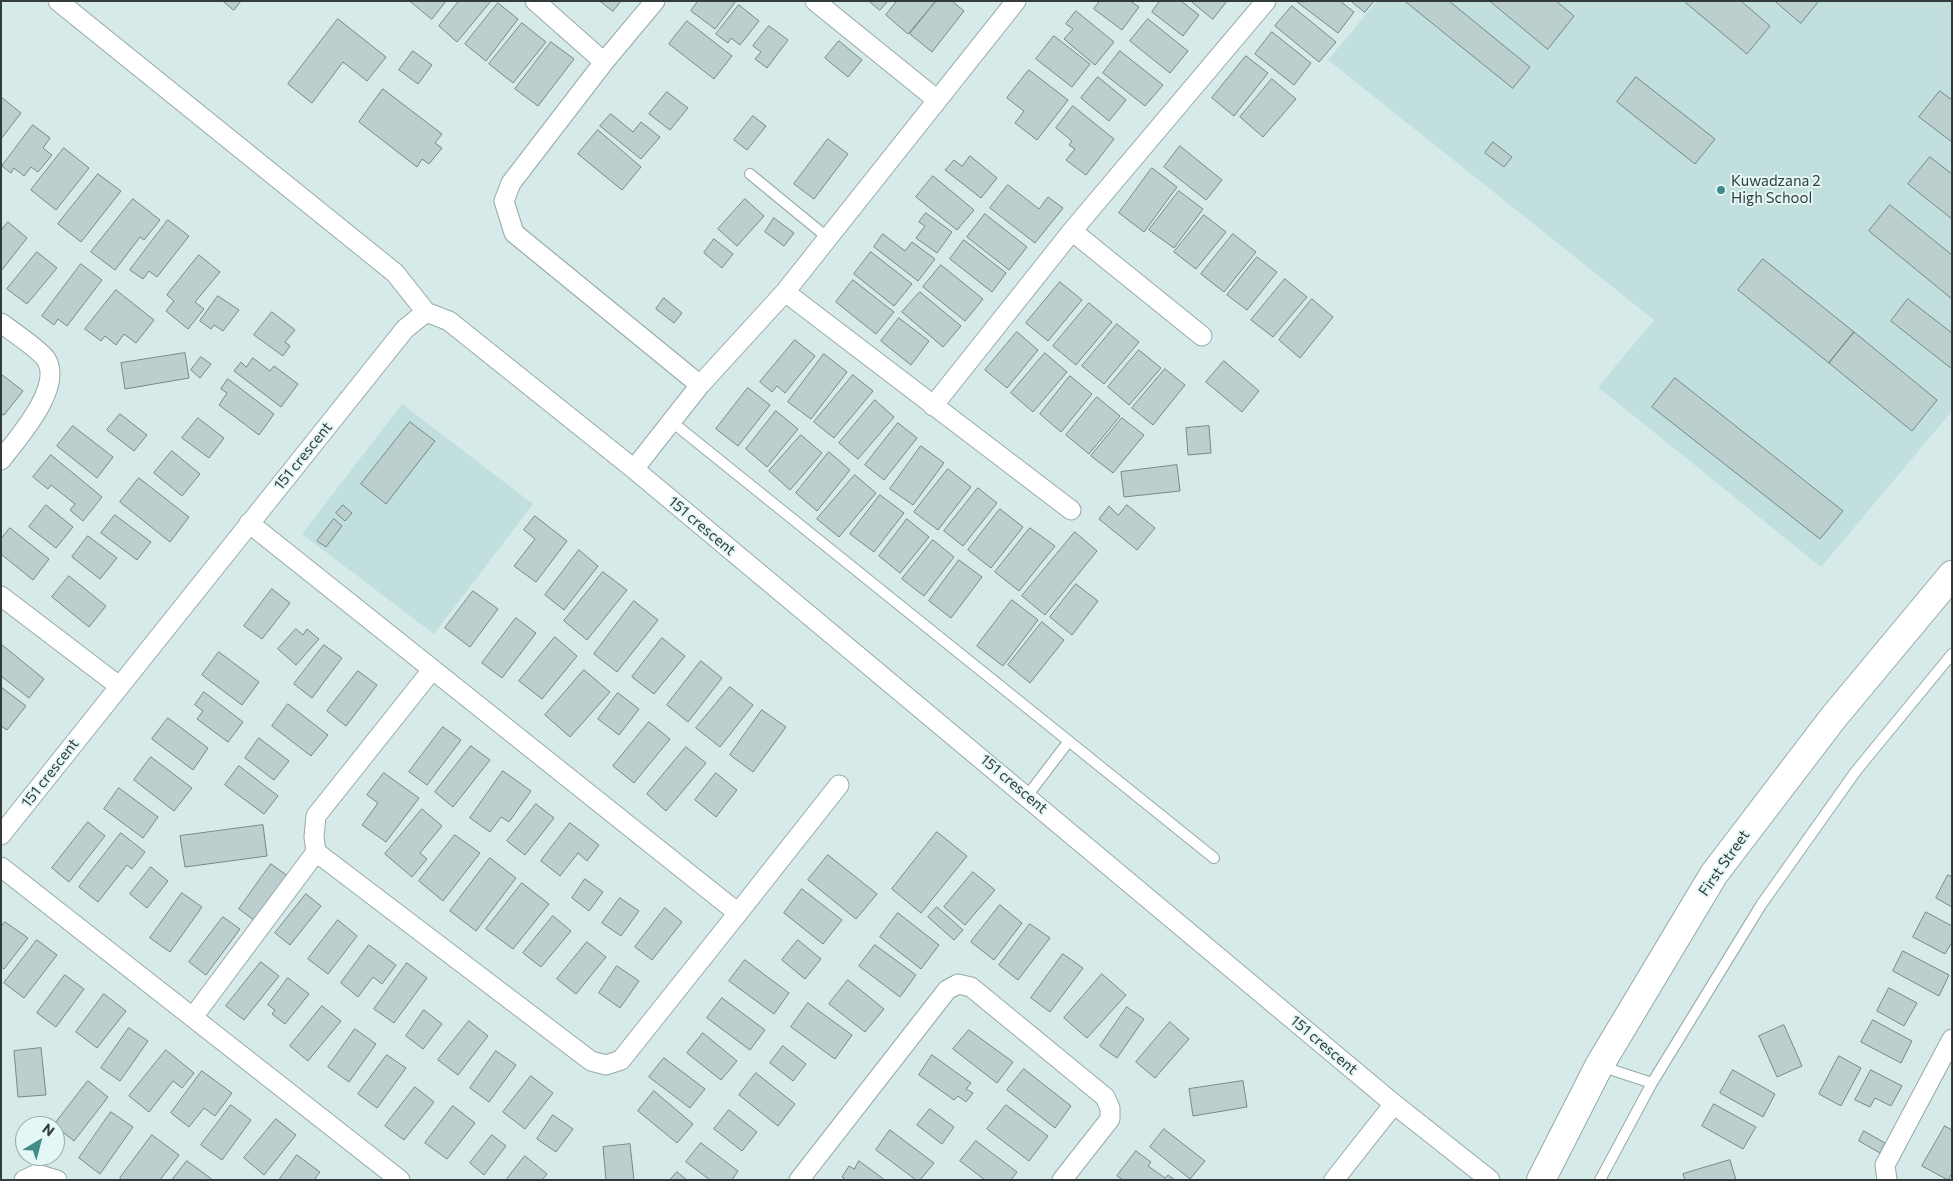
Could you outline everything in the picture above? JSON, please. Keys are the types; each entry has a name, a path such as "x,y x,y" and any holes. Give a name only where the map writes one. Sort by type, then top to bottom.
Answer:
{"street":[{"path":"58,1 395,273 426,312"},
{"path":"535,1 604,62"},
{"path":"655,1 604,62 511,183 504,201 514,233 700,385"},
{"path":"815,1 936,100"},
{"path":"634,469 700,385 785,292 1016,1"},
{"path":"933,406 1072,231 1266,1"},
{"path":"1072,231 1202,336"},
{"path":"785,292 1071,510"},
{"name":"151 crescent","path":"1,835 405,329 426,312 449,321 634,469 1028,796 1394,1104 1490,1180"},
{"path":"1,322 46,360 50,378 40,407 1,460"},
{"path":"249,523 738,913"},
{"name":"First Street","path":"1541,1180 1599,1066 1714,874 1834,718 1952,575"},
{"path":"1,596 119,686"},
{"path":"193,1017 316,852 314,837 316,816 432,670"},
{"path":"316,852 591,1061 606,1065 621,1060 839,785"},
{"path":"1,867 400,1180"},
{"path":"799,1180 947,990 958,984 972,987 1105,1098 1110,1108 1110,1119 1062,1180"},
{"path":"1887,1180 1885,1165 1952,1039"},
{"path":"1334,1180 1394,1104"},
{"path":"24,1180 37,1174 57,1180"}],"lane":[{"path":"750,174 828,238"},
{"path":"672,422 1214,858"},
{"path":"1600,1180 1652,1083 1761,905 1856,771 1952,654"},
{"path":"1028,796 1068,741"},
{"path":"1599,1066 1652,1083"}],"shaded area":[{"name":"Kuwadzana 2 High School","path":"1377,1 1952,1 1952,411 1821,567 1598,387 1654,320 1328,60"},
{"path":"402,404 533,504 434,634 302,534"}],"building":[{"path":"223,1 241,1 234,10"},
{"path":"410,1 446,1 432,19"},
{"path":"459,1 491,1 457,42 439,26"},
{"path":"600,1 621,1 613,11"},
{"path":"698,1 736,1 715,29 691,11"},
{"path":"869,1 888,1 880,10"},
{"path":"897,1 936,1 908,34 886,15"},
{"path":"936,1 952,1 964,11 932,52 910,34"},
{"path":"1100,1 1130,1 1139,7 1122,30 1094,9"},
{"path":"1160,1 1181,1 1199,15 1183,36 1152,12"},
{"path":"1191,1 1227,1 1213,19"},
{"path":"1340,1 1354,12 1338,33 1297,2"},
{"path":"1351,1 1374,1 1365,12"},
{"path":"1405,1 1449,1 1530,67 1513,88"},
{"path":"1490,1 1556,1 1574,16 1548,49"},
{"path":"1688,1 1741,1 1770,26 1747,54 1686,3"},
{"path":"1775,1 1819,1 1801,23"},
{"path":"498,3 518,19 486,61 465,44"},
{"path":"739,5 759,21 740,45 731,38 728,43 716,34"},
{"path":"1292,6 1336,42 1319,62 1275,26"},
{"path":"1076,11 1114,42 1095,65 1064,39 1073,29 1066,24"},
{"path":"338,19 386,57 367,81 343,62 312,103 288,84"},
{"path":"1148,19 1188,51 1170,73 1130,41"},
{"path":"687,21 732,56 714,79 669,44"},
{"path":"522,23 546,42 513,83 489,64"},
{"path":"769,26 788,40 767,68 755,59 761,52 753,46"},
{"path":"1272,32 1311,63 1294,85 1255,54"},
{"path":"1054,36 1090,64 1072,87 1036,59"},
{"path":"839,41 862,60 848,77 825,58"},
{"path":"551,42 574,59 538,106 515,89"},
{"path":"413,51 432,65 418,84 399,70"},
{"path":"1120,51 1163,85 1145,106 1103,73"},
{"path":"1246,56 1268,73 1234,116 1212,98"},
{"path":"1029,70 1068,100 1037,140 1015,123 1024,111 1007,98"},
{"path":"1098,77 1126,100 1109,121 1081,98"},
{"path":"1636,77 1715,139 1695,164 1617,102"},
{"path":"1272,79 1296,99 1263,137 1240,117"},
{"path":"383,89 442,134 435,143 442,148 429,164 422,159 417,167 359,122"},
{"path":"1940,91 1952,100 1952,142 1919,117"},
{"path":"667,92 688,108 670,130 649,114"},
{"path":"1,97 21,113 1,139"},
{"path":"1073,106 1114,139 1086,175 1066,160 1075,149 1069,145 1072,141 1056,128"},
{"path":"611,114 633,132 641,122 660,137 641,159 600,126"},
{"path":"753,116 766,126 747,150 734,140"},
{"path":"33,125 50,138 43,148 52,155 38,172 31,167 24,176 14,168 11,173 2,166"},
{"path":"598,130 641,167 622,190 578,154"},
{"path":"828,139 848,154 814,199 794,184"},
{"path":"1493,142 1512,157 1504,167 1485,153"},
{"path":"1180,146 1222,180 1206,200 1164,167"},
{"path":"64,148 89,168 56,210 31,190"},
{"path":"970,156 997,178 981,198 945,170 954,160 962,166"},
{"path":"1930,157 1952,174 1952,219 1908,184"},
{"path":"1152,168 1177,187 1144,232 1119,213"},
{"path":"98,174 121,191 81,242 58,224"},
{"path":"933,176 974,210 957,230 916,197"},
{"path":"1008,185 1039,209 1048,197 1063,208 1035,243 990,208"},
{"path":"1179,191 1203,209 1174,248 1149,230"},
{"path":"133,199 160,220 144,240 140,237 115,270 91,252"},
{"path":"745,199 764,216 737,246 718,229"},
{"path":"1890,205 1952,255 1952,299 1869,231"},
{"path":"926,213 952,232 937,253 916,238 925,226 919,222"},
{"path":"985,214 1027,247 1009,270 967,237"},
{"path":"1204,215 1226,232 1196,269 1174,252"},
{"path":"774,218 794,233 784,246 765,232"},
{"path":"168,220 189,236 157,277 149,271 143,279 130,270"},
{"path":"8,222 27,238 1,271 1,231"},
{"path":"883,234 905,251 912,242 935,259 918,281 874,247"},
{"path":"1233,234 1256,252 1224,292 1201,274"},
{"path":"714,239 733,254 722,268 704,253"},
{"path":"964,240 1006,273 992,292 950,259"},
{"path":"37,252 57,268 27,304 7,289"},
{"path":"871,252 912,284 894,306 854,274"},
{"path":"199,255 220,272 195,302 204,309 188,329 166,311 174,301 167,295"},
{"path":"1257,257 1277,272 1247,310 1227,295"},
{"path":"1763,259 1854,332 1829,363 1738,290"},
{"path":"81,264 102,280 67,326 58,319 54,325 42,316"},
{"path":"941,265 983,299 965,321 923,287"},
{"path":"1285,279 1307,297 1273,337 1251,320"},
{"path":"853,280 894,312 876,334 836,302"},
{"path":"1060,282 1082,300 1048,341 1026,323"},
{"path":"116,290 154,320 136,343 124,334 116,345 105,336 101,341 85,329"},
{"path":"920,292 961,326 943,347 902,312"},
{"path":"218,296 239,310 223,331 214,325 211,329 200,321"},
{"path":"664,298 682,313 674,323 656,309"},
{"path":"1312,299 1333,317 1300,358 1279,340"},
{"path":"1908,299 1952,333 1952,369 1891,321"},
{"path":"1089,303 1112,322 1076,365 1053,346"},
{"path":"272,312 295,330 285,342 290,346 283,356 254,335"},
{"path":"899,318 929,341 911,365 881,341"},
{"path":"1117,324 1139,342 1104,384 1082,366"},
{"path":"1017,332 1038,350 1007,388 985,370"},
{"path":"1854,332 1937,400 1912,431 1829,363"},
{"path":"795,340 815,356 785,393 777,386 772,392 760,382"},
{"path":"1139,350 1161,368 1129,405 1108,387"},
{"path":"185,353 189,378 125,389 121,363"},
{"path":"1045,353 1067,372 1033,412 1011,393"},
{"path":"824,354 847,372 811,419 788,402"},
{"path":"201,357 211,364 200,378 191,370"},
{"path":"253,358 270,371 274,366 298,384 281,407 234,371 241,362 246,367"},
{"path":"1224,361 1259,391 1242,412 1206,382"},
{"path":"1165,369 1185,385 1153,425 1132,408"},
{"path":"1,374 23,391 4,415 1,414"},
{"path":"853,375 873,391 834,438 814,422"},
{"path":"1070,376 1092,394 1061,432 1040,414"},
{"path":"1675,378 1843,511 1820,539 1652,407"},
{"path":"228,379 274,414 259,435 219,405 227,393 221,389"},
{"path":"748,388 770,405 738,446 716,429"},
{"path":"1097,397 1120,416 1089,454 1066,435"},
{"path":"875,400 894,417 858,459 839,443"},
{"path":"776,411 798,429 767,467 746,449"},
{"path":"120,414 147,435 134,451 107,430"},
{"path":"198,418 224,438 209,458 182,438"},
{"path":"1122,418 1144,435 1113,473 1091,456"},
{"path":"410,422 435,441 386,504 361,484"},
{"path":"898,423 917,438 884,480 865,465"},
{"path":"73,426 113,457 97,478 57,446"},
{"path":"1209,426 1211,453 1188,455 1186,428"},
{"path":"801,435 822,453 790,490 769,471"},
{"path":"921,446 944,463 913,505 890,489"},
{"path":"172,451 200,474 182,496 154,473"},
{"path":"829,452 850,470 817,511 796,493"},
{"path":"51,455 102,497 83,521 70,510 75,504 51,485 48,489 33,477"},
{"path":"1177,465 1180,491 1124,497 1121,472"},
{"path":"948,469 971,487 938,530 914,512"},
{"path":"855,475 876,493 839,537 817,519"},
{"path":"139,478 189,517 170,542 120,502"},
{"path":"978,488 997,503 963,546 944,531"},
{"path":"880,495 904,513 874,552 850,534"},
{"path":"46,505 73,527 56,548 29,527"},
{"path":"343,505 352,513 345,521 336,513"},
{"path":"1127,505 1155,528 1137,550 1099,519 1109,506 1118,515"},
{"path":"1000,509 1023,527 991,568 968,550"},
{"path":"115,515 151,542 137,560 101,533"},
{"path":"535,516 567,541 536,582 514,566 535,539 524,530"},
{"path":"334,519 342,526 326,547 317,541"},
{"path":"907,519 929,537 900,573 879,556"},
{"path":"10,528 49,559 33,580 1,554 1,539"},
{"path":"1030,528 1055,546 1019,591 995,572"},
{"path":"1075,532 1097,551 1045,615 1022,596"},
{"path":"88,536 117,558 100,579 72,557"},
{"path":"933,540 954,557 924,596 902,579"},
{"path":"579,550 598,566 564,610 545,595"},
{"path":"959,560 982,577 951,618 929,601"},
{"path":"603,572 627,590 587,640 564,621"},
{"path":"69,576 106,606 89,627 52,597"},
{"path":"1076,584 1098,601 1072,635 1050,617"},
{"path":"272,589 290,603 262,639 244,626"},
{"path":"473,591 498,609 470,647 445,628"},
{"path":"1012,600 1038,620 1003,666 977,646"},
{"path":"634,601 658,620 617,672 594,654"},
{"path":"516,618 536,633 502,678 482,663"},
{"path":"1042,622 1064,640 1030,683 1008,665"},
{"path":"296,629 303,635 307,629 319,639 296,665 278,649"},
{"path":"555,637 577,656 542,699 519,681"},
{"path":"662,638 685,656 654,694 632,677"},
{"path":"1,644 44,679 29,698 1,676"},
{"path":"324,645 342,658 312,698 294,684"},
{"path":"219,652 259,682 242,705 202,675"},
{"path":"701,661 722,678 688,722 667,705"},
{"path":"584,670 610,692 570,737 545,715"},
{"path":"358,671 377,685 346,726 327,711"},
{"path":"1,687 26,706 7,730 1,726"},
{"path":"730,687 753,705 720,747 696,728"},
{"path":"204,692 243,722 228,742 197,719 203,711 195,705"},
{"path":"618,693 639,709 619,735 598,719"},
{"path":"288,704 328,735 311,756 272,726"},
{"path":"762,710 786,727 753,772 730,755"},
{"path":"168,718 208,748 193,770 152,739"},
{"path":"649,722 670,739 634,783 613,766"},
{"path":"443,727 461,740 427,785 409,772"},
{"path":"259,738 289,761 274,780 245,758"},
{"path":"471,746 490,760 453,807 435,792"},
{"path":"686,747 706,763 666,811 647,794"},
{"path":"151,757 192,788 174,811 134,780"},
{"path":"239,766 278,796 264,814 225,785"},
{"path":"503,771 531,791 509,822 501,817 490,832 470,818"},
{"path":"384,773 419,798 386,842 362,825 378,803 367,795"},
{"path":"716,773 737,790 716,817 695,800"},
{"path":"119,788 158,817 143,838 104,809"},
{"path":"536,804 554,818 525,855 507,841"},
{"path":"422,809 442,826 420,853 427,859 412,877 385,854"},
{"path":"88,822 105,836 69,882 52,868"},
{"path":"570,823 599,845 587,861 578,853 560,876 541,861"},
{"path":"263,825 267,856 185,867 180,836"},
{"path":"937,832 967,856 921,913 892,889"},
{"path":"121,833 145,852 132,869 127,865 98,902 79,887"},
{"path":"455,835 480,853 443,901 419,881"},
{"path":"828,855 877,894 856,919 808,880"},
{"path":"490,858 516,878 476,931 450,911"},
{"path":"271,864 292,879 259,924 239,909"},
{"path":"151,867 168,881 147,908 130,894"},
{"path":"973,872 995,890 965,925 944,907"},
{"path":"1948,875 1952,877 1952,907 1936,898"},
{"path":"585,879 603,892 589,911 572,898"},
{"path":"522,883 549,904 513,949 486,929"},
{"path":"802,889 842,920 823,944 784,913"},
{"path":"182,893 202,907 170,952 150,938"},
{"path":"306,894 321,906 290,945 275,933"},
{"path":"620,898 639,911 621,936 602,923"},
{"path":"1000,905 1022,923 994,960 971,942"},
{"path":"937,907 963,930 954,940 928,917"},
{"path":"665,908 682,922 652,960 635,947"},
{"path":"1926,912 1952,926 1952,942 1945,954 1913,937"},
{"path":"898,913 939,945 921,969 880,937"},
{"path":"553,916 571,931 541,967 523,953"},
{"path":"223,917 240,929 206,975 189,962"},
{"path":"338,920 357,936 328,974 308,959"},
{"path":"5,922 28,938 4,969 1,967 1,927"},
{"path":"1030,924 1050,938 1018,980 999,965"},
{"path":"37,940 57,955 24,998 4,983"},
{"path":"798,940 821,959 805,979 782,960"},
{"path":"587,942 606,957 576,994 557,979"},
{"path":"369,945 396,965 382,984 373,977 358,997 341,983"},
{"path":"875,945 916,975 900,997 859,966"},
{"path":"1903,951 1949,975 1939,996 1893,971"},
{"path":"1063,954 1083,968 1050,1012 1031,998"},
{"path":"745,960 789,993 774,1014 729,981"},
{"path":"261,962 279,976 244,1020 226,1006"},
{"path":"407,963 427,978 394,1023 374,1009"},
{"path":"617,966 639,981 620,1008 599,993"},
{"path":"1102,974 1126,995 1087,1038 1064,1018"},
{"path":"65,975 84,989 56,1027 37,1013"},
{"path":"288,978 309,994 285,1024 272,1014 275,1010 268,1005"},
{"path":"848,980 884,1009 865,1032 829,1004"},
{"path":"1889,988 1917,1003 1904,1026 1877,1011"},
{"path":"104,994 126,1011 97,1048 76,1032"},
{"path":"722,998 765,1030 750,1050 707,1018"},
{"path":"808,1003 852,1035 835,1059 791,1027"},
{"path":"322,1006 341,1021 308,1061 290,1046"},
{"path":"1127,1007 1144,1019 1117,1058 1100,1046"},
{"path":"424,1010 442,1024 423,1049 406,1036"},
{"path":"1873,1020 1912,1041 1901,1063 1861,1042"},
{"path":"469,1021 488,1036 458,1075 438,1060"},
{"path":"1170,1022 1189,1039 1155,1078 1136,1062"},
{"path":"1784,1025 1802,1066 1777,1077 1759,1036"},
{"path":"129,1028 148,1041 120,1081 101,1068"},
{"path":"355,1029 376,1044 349,1082 328,1067"},
{"path":"969,1030 1013,1062 997,1083 953,1049"},
{"path":"703,1033 737,1061 721,1080 687,1053"},
{"path":"783,1046 806,1064 793,1081 770,1063"},
{"path":"41,1048 46,1095 18,1097 14,1051"},
{"path":"166,1050 194,1073 182,1088 173,1081 149,1112 129,1096"},
{"path":"496,1051 516,1065 489,1102 470,1088"},
{"path":"387,1055 406,1068 377,1108 358,1094"},
{"path":"932,1055 971,1083 966,1089 973,1093 966,1102 958,1096 954,1100 919,1075"},
{"path":"1839,1056 1861,1068 1841,1106 1819,1094"},
{"path":"664,1058 705,1089 690,1108 649,1077"},
{"path":"1024,1069 1071,1106 1055,1128 1007,1090"},
{"path":"1733,1070 1775,1094 1763,1117 1720,1093"},
{"path":"1871,1070 1902,1086 1891,1106 1875,1098 1870,1107 1855,1100"},
{"path":"202,1071 232,1093 215,1116 204,1108 189,1127 171,1113"},
{"path":"756,1073 795,1104 778,1126 739,1095"},
{"path":"531,1076 553,1093 525,1129 503,1112"},
{"path":"88,1081 108,1097 74,1141 65,1134 65,1116 61,1116"},
{"path":"1243,1081 1247,1107 1193,1116 1189,1089"},
{"path":"415,1087 434,1102 404,1140 385,1126"},
{"path":"654,1091 693,1124 677,1143 638,1111"},
{"path":"1714,1104 1756,1127 1743,1149 1702,1126"},
{"path":"231,1105 251,1120 222,1160 201,1145"},
{"path":"1006,1105 1048,1136 1029,1161 987,1129"},
{"path":"453,1106 475,1123 447,1159 425,1143"},
{"path":"930,1109 954,1127 942,1144 917,1125"},
{"path":"729,1110 757,1132 742,1151 714,1129"},
{"path":"111,1112 133,1127 100,1174 79,1158"},
{"path":"553,1115 573,1129 556,1152 537,1139"},
{"path":"276,1119 296,1135 264,1175 244,1158"},
{"path":"1945,1126 1952,1130 1952,1173 1948,1180 1922,1166"},
{"path":"1164,1129 1205,1161 1190,1179 1150,1147"},
{"path":"890,1130 934,1163 920,1180 916,1180 876,1150"},
{"path":"1864,1131 1885,1143 1880,1153 1859,1141"},
{"path":"152,1135 179,1155 160,1180 122,1180 120,1178"},
{"path":"492,1135 506,1146 484,1175 470,1163"},
{"path":"976,1141 1017,1172 1011,1180 985,1180 960,1161"},
{"path":"701,1143 738,1171 732,1180 710,1180 686,1162"},
{"path":"630,1144 634,1180 606,1180 603,1147"},
{"path":"1136,1151 1151,1162 1148,1166 1165,1178 1168,1175 1175,1180 1123,1180 1117,1176"},
{"path":"297,1155 320,1172 314,1180 279,1180"},
{"path":"525,1156 547,1174 542,1180 506,1180"},
{"path":"1730,1160 1736,1180 1685,1180 1683,1174"},
{"path":"187,1161 213,1180 172,1180"},
{"path":"859,1161 885,1180 846,1180 842,1177 849,1166 854,1169"},
{"path":"677,1172 687,1180 670,1180"}],"place":[{"name":"Kuwadzana 2 High School","path":"1721,190"}]}
